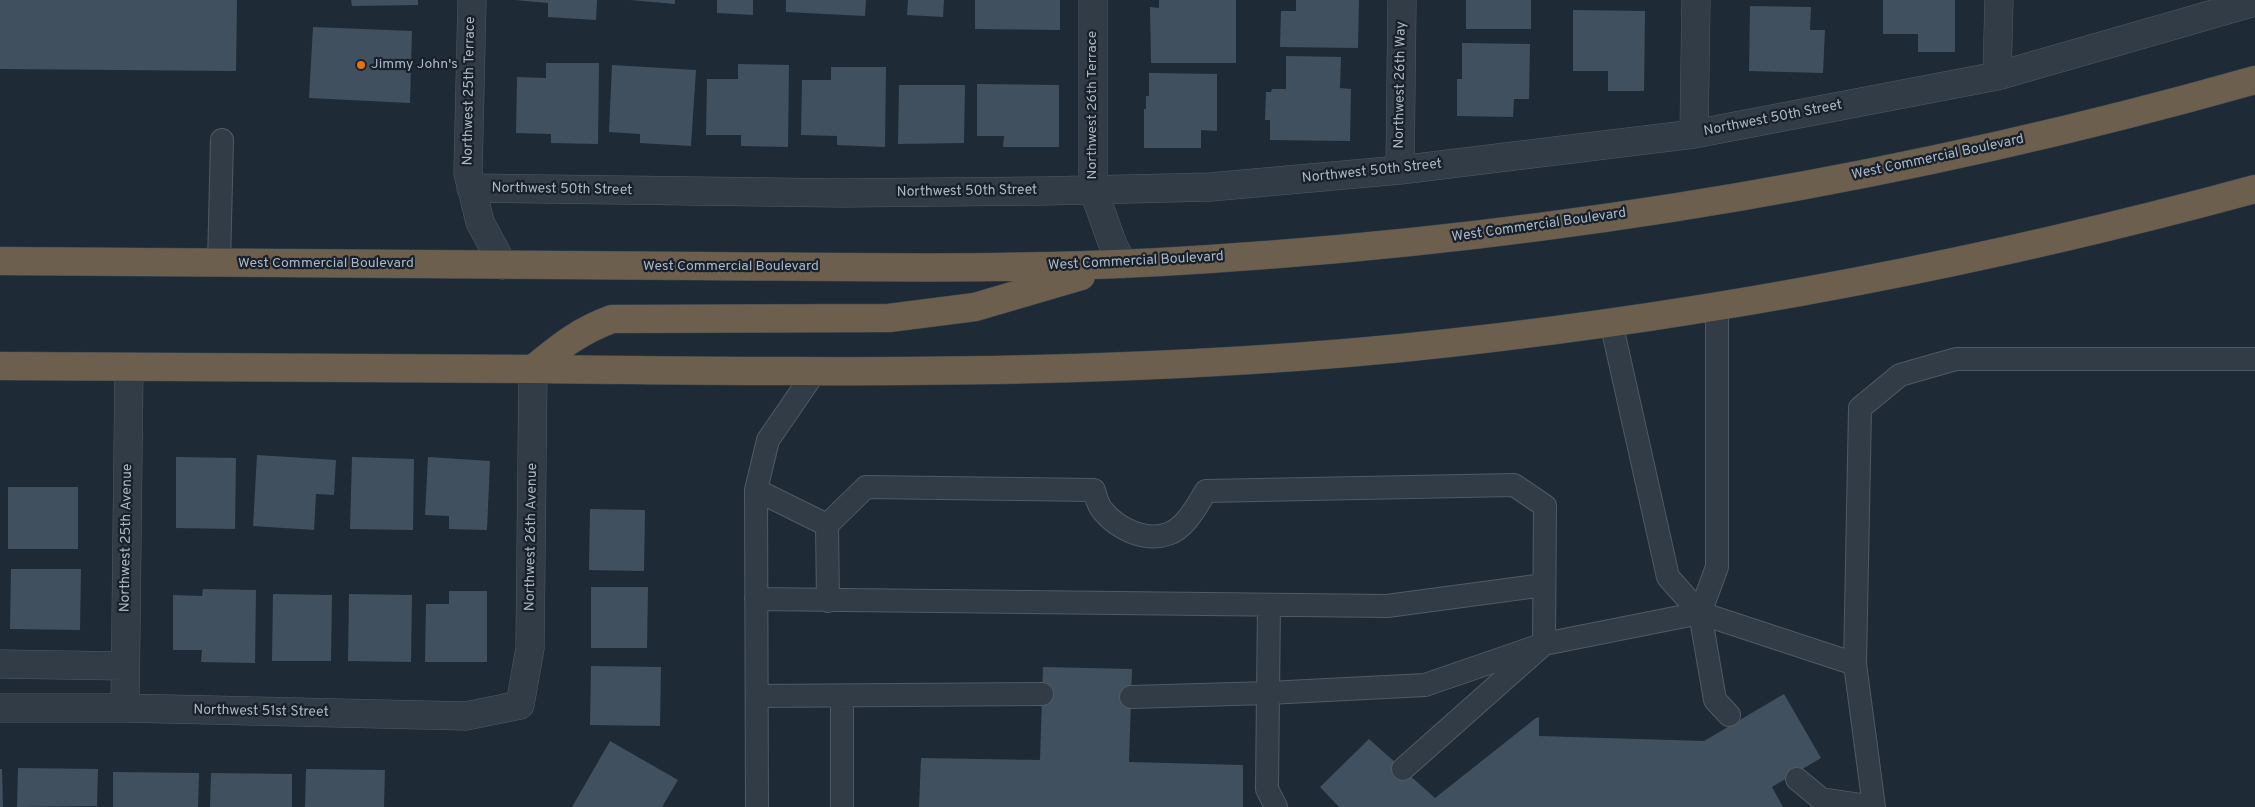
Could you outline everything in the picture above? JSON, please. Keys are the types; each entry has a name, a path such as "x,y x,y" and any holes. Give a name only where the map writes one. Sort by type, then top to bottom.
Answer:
{"highway":[{"name":"West Commercial Boulevard","path":"0,261 951,269 1123,264 1387,246 1705,203 1878,173 2062,131 2255,80"},
{"path":"0,366 814,372 1022,370 1223,361 1446,344 1717,306 1885,277 2120,225 2255,189"},
{"path":"533,369 570,338 588,328 612,320 854,319 933,314 974,307 1123,264"}],"street":[{"name":"Northwest 25th Terrace","path":"472,0 467,159 471,188 480,222 503,265"},
{"name":"Northwest 26th Terrace","path":"1093,0 1094,189 1113,245 1123,264"},
{"name":"Northwest 26th Way","path":"1400,170 1402,0"},
{"path":"1694,134 1696,0"},
{"path":"1997,76 1999,0"},
{"name":"Northwest 50th Street","path":"471,188 841,193 1094,189 1210,186 1400,170 1694,134 1997,76 2255,2"},
{"name":"Northwest 25th Avenue","path":"125,708 129,368"},
{"name":"Northwest 26th Avenue","path":"520,704 530,648 533,369"},
{"path":"0,664 126,666"},
{"name":"Northwest 51st Street","path":"0,708 125,708 466,716 520,704"}],"lane":[{"path":"219,263 222,140"},
{"path":"1717,306 1717,567 1700,613 1715,700 1728,715"},
{"path":"1612,322 1668,577 1700,613"},
{"path":"1797,779 1820,799 1874,807 1855,664 1860,408 1900,374 1956,360 2255,359"},
{"path":"757,807 756,490 768,440 814,372"},
{"path":"828,601 827,525 866,486 1094,490 1102,510 1122,528 1142,536 1169,534 1188,518 1206,491 1514,485 1545,506 1544,644 1403,769"},
{"path":"756,490 827,525"},
{"path":"756,599 1387,606 1544,585"},
{"path":"1269,605 1267,789 1276,807"},
{"path":"1131,697 1268,694 1425,685 1544,644 1700,613 1855,664"},
{"path":"757,696 1042,694"},
{"path":"842,696 842,807"}],"building":[{"path":"0,0 237,0 236,71 0,69"},
{"path":"351,0 418,0 418,5 352,6"},
{"path":"515,0 597,0 596,20 548,17 548,3"},
{"path":"630,0 675,0 675,4"},
{"path":"717,0 753,0 753,15 717,13"},
{"path":"786,0 866,0 865,16 786,12"},
{"path":"908,0 944,0 943,17 907,15"},
{"path":"975,0 1060,0 1060,30 975,29"},
{"path":"1159,0 1236,0 1236,63 1151,63 1150,7 1159,8"},
{"path":"1296,0 1359,0 1358,48 1280,47 1281,11 1296,11"},
{"path":"1466,0 1531,0 1531,29 1466,29"},
{"path":"1883,0 1955,0 1955,52 1918,52 1918,34 1883,34"},
{"path":"1750,6 1811,7 1810,30 1825,30 1823,73 1749,71"},
{"path":"1573,10 1645,11 1644,91 1608,91 1608,71 1573,71"},
{"name":"Jimmy John's","path":"313,27 412,31 410,103 309,98"},
{"path":"1462,43 1530,44 1529,99 1514,99 1513,117 1457,116 1457,79 1462,79"},
{"path":"1286,56 1341,57 1340,88 1351,89 1350,141 1270,140 1270,120 1265,120 1266,92 1271,92 1272,89 1286,89"},
{"path":"546,63 599,63 598,144 551,143 551,134 516,133 517,77 546,78"},
{"path":"738,64 789,65 788,147 741,146 741,135 706,135 707,79 738,79"},
{"path":"612,65 696,70 691,146 640,143 640,134 609,132"},
{"path":"831,67 886,67 885,147 837,145 837,136 801,135 802,80 831,80"},
{"path":"1149,73 1217,74 1217,131 1201,130 1201,148 1144,148 1144,109 1146,109 1146,96 1149,96"},
{"path":"977,84 1059,85 1059,147 1003,147 1004,136 977,136"},
{"path":"899,85 965,85 964,143 898,144"},
{"path":"257,455 336,460 334,495 316,494 314,530 253,526"},
{"path":"176,457 236,458 235,529 176,528"},
{"path":"352,457 414,459 413,530 350,529"},
{"path":"428,457 490,461 487,530 449,529 449,516 425,515"},
{"path":"8,487 78,487 78,549 8,549"},
{"path":"590,509 645,510 644,571 589,570"},
{"path":"11,569 81,569 80,630 10,629"},
{"path":"591,587 648,587 647,648 591,648"},
{"path":"203,589 256,590 255,663 201,662 202,650 173,650 173,595 202,596"},
{"path":"449,591 487,591 487,662 425,662 426,604 449,604"},
{"path":"273,594 332,595 331,661 272,661"},
{"path":"349,594 412,595 411,662 348,661"},
{"path":"591,666 661,667 660,726 590,725"},
{"path":"1043,667 1132,669 1129,762 1243,765 1243,807 919,807 921,758 1040,760"},
{"path":"1784,694 1821,758 1772,787 1783,807 1339,807 1320,787 1369,739 1435,798 1539,717 1539,736 1704,741"},
{"path":"610,741 678,780 662,807 572,807"},
{"path":"18,768 98,769 97,806 17,807"},
{"path":"0,769 2,769 3,807 0,807"},
{"path":"306,769 385,770 384,807 305,807"},
{"path":"113,772 199,773 198,807 113,807"},
{"path":"211,773 292,774 292,807 210,807"}],"place":[{"name":"Jimmy John's","path":"361,65"}]}
